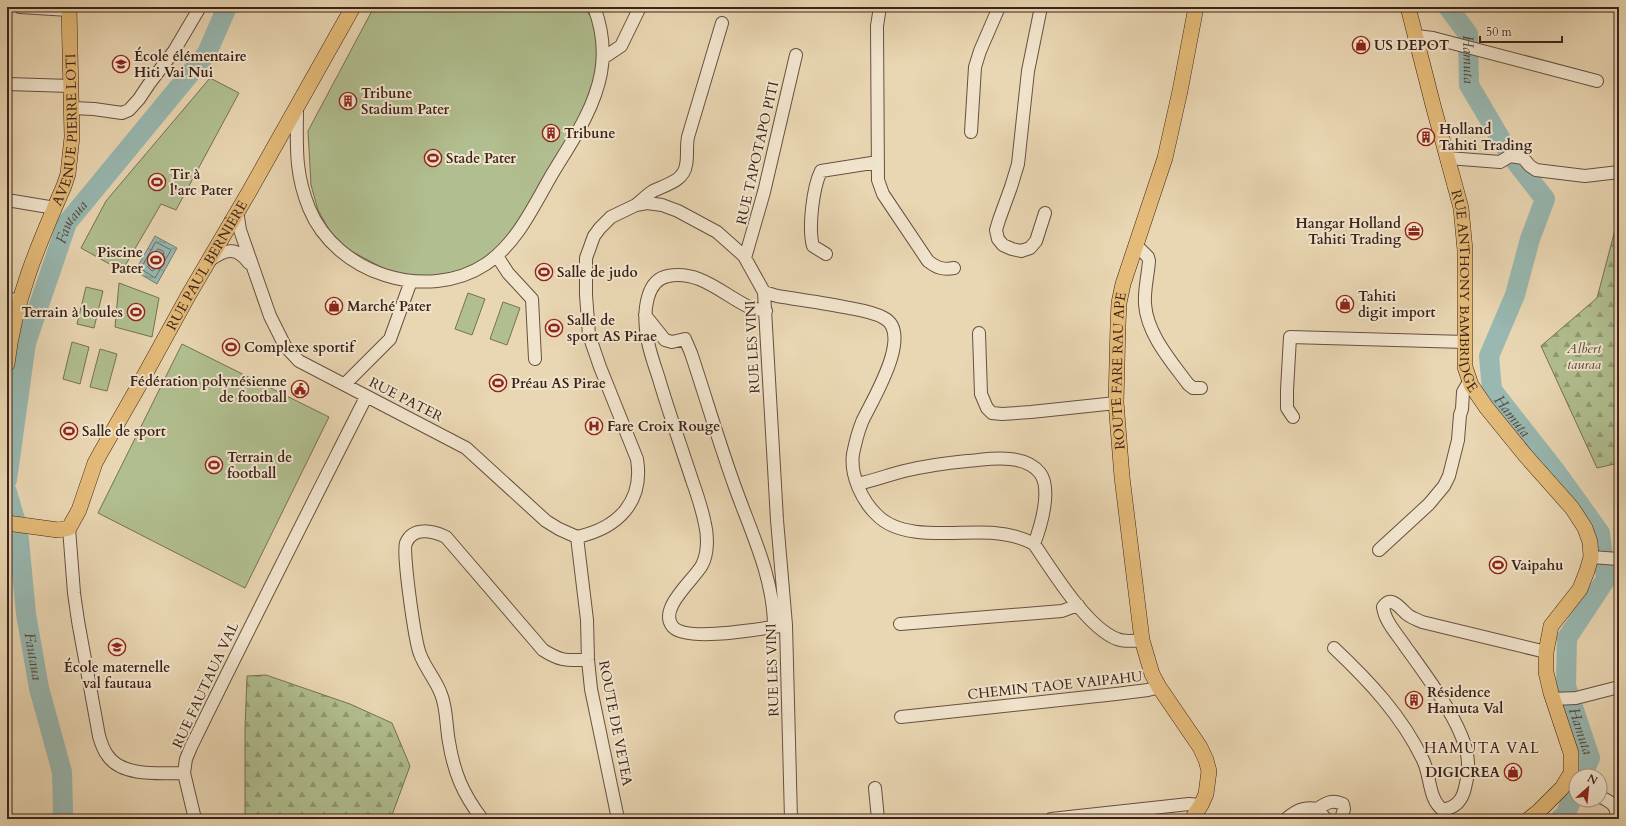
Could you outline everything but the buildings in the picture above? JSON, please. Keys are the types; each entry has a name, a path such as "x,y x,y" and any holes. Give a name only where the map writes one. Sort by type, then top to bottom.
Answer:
{"main road":[{"name":"RUE PAUL BERNIÈRE","path":"69,528 79,510 95,463 353,7"},
{"name":"ROUTE FARE RAU APE","path":"1192,819 1201,805 1208,783 1209,771 1200,747 1159,687 1152,674 1142,640 1122,476 1116,403 1119,303 1123,284 1165,158 1180,91 1196,7"},
{"name":"RUE ANTHONY BAMBRIDGE","path":"1408,7 1461,208 1465,250 1465,367 1471,385 1486,407 1524,455 1572,508 1585,528 1594,557 1580,589 1551,626 1546,652 1546,672 1556,699 1571,753 1571,768"},
{"name":"AVENUE PIERRE LOTI","path":"7,364 14,300 33,260 68,174 72,137 69,8"},
{"path":"7,523 58,530 69,528"},
{"name":"RUE ANTHONY BAMBRIDGE","path":"1529,819 1568,784"}],"street":[{"path":"20,7 69,8"},
{"path":"72,108 122,113 129,110 139,99 148,84 174,51 200,7"},
{"path":"297,106 298,170 307,202 317,222 336,246 356,262 380,274 411,281 427,282 444,281 460,276 485,264 496,256 524,223 586,117 596,93 603,58 602,34 594,7"},
{"path":"603,58 621,46 640,7"},
{"path":"880,7 877,26 878,180 883,194 928,261 936,267 945,270 954,268"},
{"path":"971,132 975,67 980,51 999,7"},
{"path":"1041,7 1028,71 1018,164 996,230 998,239 1003,245 1012,249 1021,251 1030,248 1036,241 1045,213"},
{"path":"636,205 652,192 674,182 684,173 686,166 686,145 688,137 722,23"},
{"path":"1416,36 1433,38 1597,81"},
{"name":"RUE TAPOTAPO PITI","path":"746,258 764,192 796,55"},
{"path":"7,84 71,86"},
{"path":"1448,158 1500,162 1510,156 1523,158 1530,166 1536,170 1544,172 1585,176 1619,172"},
{"path":"826,254 813,246 811,234 813,210 820,172 830,169 878,162"},
{"path":"7,200 55,208"},
{"name":"RUE LES VINI","path":"578,538 601,529 626,511 632,502 638,485 639,472 637,459 600,367 589,335 586,295 586,258 594,236 611,217 636,205 647,203 662,205 700,221 717,232 746,258 764,292 774,474 780,626 792,819"},
{"name":"RUE PATER","path":"238,211 240,230 270,316 285,346 299,361 425,425 466,448 546,521 578,538"},
{"path":"1136,245 1148,257 1149,261 1145,305 1153,332 1158,343 1188,384 1193,388 1201,388"},
{"name":"RUE PATER","path":"208,261 220,253 236,251 242,254 252,266"},
{"path":"496,256 508,273 532,299 535,359"},
{"path":"645,315 666,340 672,342 685,339 735,488 761,558 774,610 780,626 730,633 705,634 678,631 672,625 670,617 673,601 702,565 706,553 707,537 706,524 652,359 646,331 645,315 646,303 650,292 660,278 679,275 705,280 749,307 766,311"},
{"path":"345,384 390,339 411,281"},
{"path":"764,292 777,296 868,312 884,318 891,323 894,340 886,376 862,423 853,456 854,472 857,484 876,515 888,524 918,532 992,533 1024,538 1034,544 1078,605 1108,634 1118,640 1142,640"},
{"path":"979,333 981,394 987,408 992,412 1002,414 1031,412 1116,403"},
{"path":"1293,417 1287,408 1290,337 1465,342"},
{"path":"1378,550 1428,504 1444,486 1458,440 1460,415 1462,409 1462,392 1470,380"},
{"name":"RUE FAUTAUA VAL","path":"184,773 190,747 235,654 296,537 366,396"},
{"path":"857,484 905,470 947,463 998,458 1024,462 1033,466 1040,473 1044,481 1044,507 1040,530 1034,544"},
{"path":"69,528 74,593 81,644 99,736 104,749 108,757 122,767 149,773 184,773 195,819"},
{"path":"482,819 467,799 457,776 449,743 441,694 419,653 405,543 411,536 418,532 427,531 446,537 544,650 563,660 588,660"},
{"name":"ROUTE DE VETEA","path":"578,538 587,620 588,660 591,689 618,819"},
{"path":"1594,557 1615,559"},
{"path":"1334,648 1376,690 1399,719 1424,761 1437,805 1443,810 1452,808 1459,801 1464,790 1467,774 1467,754 1460,733 1448,710 1386,620 1383,607 1385,603 1395,603 1408,616 1422,622 1546,652"},
{"path":"900,624 1062,611 1078,605"},
{"name":"CHEMIN TAOE VAIPAHU","path":"901,717 1116,694 1159,687"},
{"path":"1556,699 1576,698 1619,688"},
{"path":"875,788 878,819"},
{"path":"1610,800 1616,807 1616,819"},
{"path":"1317,809 1327,803 1337,801 1343,804 1344,809 1341,819"},
{"path":"1051,819 1189,804 1201,805"},
{"path":"1286,819 1300,809 1307,807 1317,809 1326,819"}],"green space":[{"name":"Stade Pater","path":"374,7 584,7 600,30 601,64 592,94 508,242 495,255 454,276 396,275 351,251 333,237 318,210 311,185 308,131"},
{"name":"Tir à l'arc Pater","path":"210,78 239,93 176,210 161,204 122,271 81,248 106,201"},
{"name":"Albert tauraa","path":"1619,215 1619,463 1597,468 1541,346 1597,298"},
{"name":"Terrain à boules","path":"119,283 159,298 152,337 115,327"},
{"path":"86,287 103,291 94,328 77,324"},
{"path":"468,293 485,299 472,335 455,329"},
{"path":"503,302 520,308 507,345 490,339"},
{"path":"72,342 89,347 80,384 63,379"},
{"name":"Terrain de football","path":"182,344 329,417 245,588 98,513"},
{"path":"100,349 117,354 107,391 90,387"},
{"path":"266,675 350,704 392,723 410,766 392,815 392,819 245,819 245,728 247,676"}],"water":[{"name":"Piscine Pater","path":"155,236 177,248 157,284 135,271"}],"waterway":[{"name":"Fautaua","path":"7,480 26,343 67,223 207,53 227,7"},
{"name":"Hamuta","path":"1448,7 1468,34 1469,85 1509,153 1545,199 1530,239 1515,295 1489,356 1492,390 1557,473 1600,533 1606,579 1567,638 1566,686 1590,758 1586,768"},
{"name":"Fautaua","path":"7,492 18,530 26,614 39,688 62,772 62,819"},
{"name":"Hamuta","path":"1560,819 1565,815 1568,808"}],"place":[{"name":"US DEPOT","path":"1361,45"},
{"name":"École élémentaire Hiti Vai Nui","path":"121,64"},
{"name":"Tribune Stadium Pater","path":"348,101"},
{"name":"Tribune","path":"551,133"},
{"name":"Holland Tahiti Trading","path":"1426,137"},
{"name":"Stade Pater","path":"433,158"},
{"name":"Tir à l'arc Pater","path":"157,182"},
{"name":"Hangar Holland Tahiti Trading","path":"1414,231"},
{"name":"Piscine Pater","path":"156,260"},
{"name":"Salle de judo","path":"544,272"},
{"name":"Tahiti digit import","path":"1345,304"},
{"name":"Marché Pater","path":"334,306"},
{"name":"Terrain à boules","path":"136,312"},
{"name":"Salle de sport AS Pirae","path":"554,328"},
{"name":"Complexe sportif","path":"231,347"},
{"name":"Préau AS Pirae","path":"498,383"},
{"name":"Fédération polynésienne de football","path":"300,389"},
{"name":"Fare Croix Rouge","path":"594,426"},
{"name":"Salle de sport","path":"69,431"},
{"name":"Terrain de football","path":"214,465"},
{"name":"Vaipahu","path":"1498,565"},
{"name":"École maternelle val fautaua","path":"117,647"},
{"name":"Résidence Hamuta Val","path":"1414,700"},
{"name":"DIGICREA","path":"1513,772"}],"district":[{"name":"HAMUTA VAL","path":"1482,748"}]}
